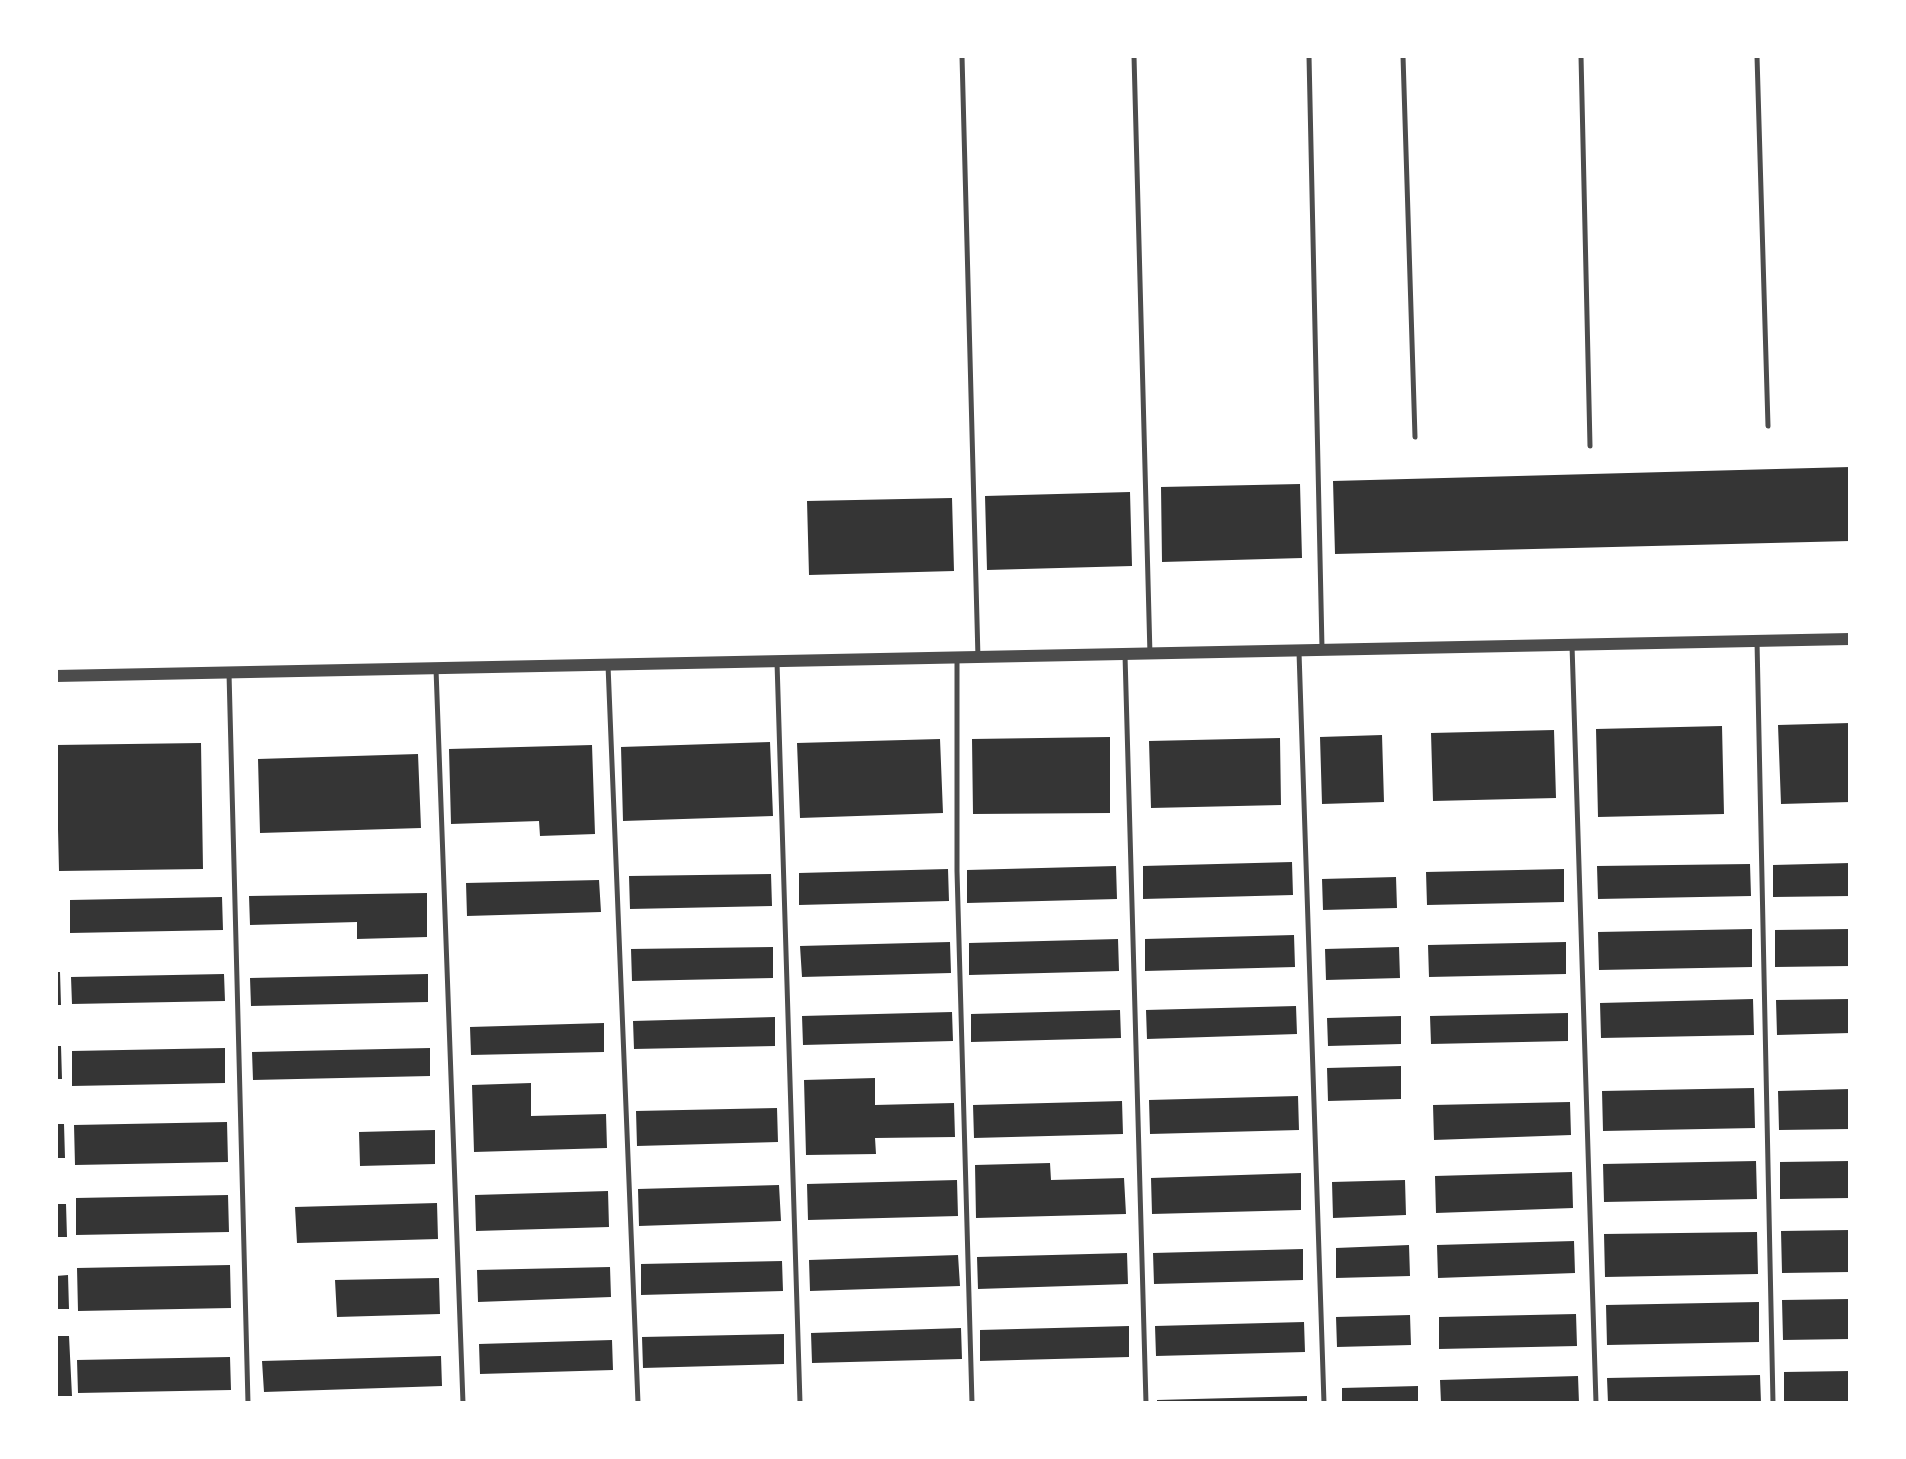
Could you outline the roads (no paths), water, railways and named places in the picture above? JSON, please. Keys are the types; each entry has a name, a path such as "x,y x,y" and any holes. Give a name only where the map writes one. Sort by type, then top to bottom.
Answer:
{"street":[{"path":"56,676 1850,639"}],"lane":[{"path":"962,56 978,658"},
{"path":"1135,56 1150,654"},
{"path":"1309,56 1322,651"},
{"path":"1403,56 1415,437"},
{"path":"1581,56 1590,446"},
{"path":"1758,56 1768,426"},
{"path":"1756,641 1773,1403"},
{"path":"1572,645 1597,1403"},
{"path":"1299,652 1324,1403"},
{"path":"1125,655 1146,1403"},
{"path":"957,659 957,871 972,1403"},
{"path":"777,662 800,1403"},
{"path":"608,665 638,1403"},
{"path":"436,669 463,1403"},
{"path":"229,673 248,1403"}]}
